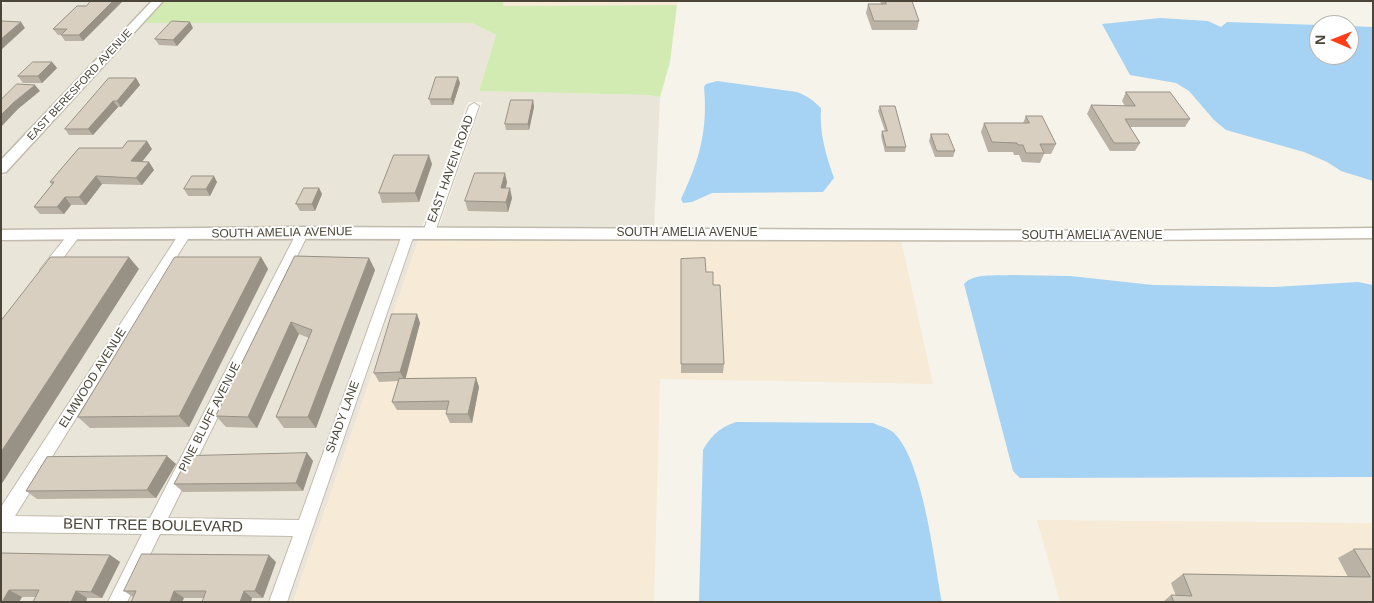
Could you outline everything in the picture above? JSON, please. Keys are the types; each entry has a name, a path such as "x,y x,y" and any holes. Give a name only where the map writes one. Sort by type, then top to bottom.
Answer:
{"street":[{"name":"EAST BERESFORD AVENUE","path":"1,169 158,1"},
{"name":"EAST HAVEN ROAD","path":"428,232 474,106"},
{"name":"SOUTH AMELIA AVENUE","path":"1,236 302,232 1126,236 1373,233"},
{"name":"PINE BLUFF AVENUE","path":"117,602 302,232"},
{"name":"SHADY LANE","path":"278,602 409,232"},
{"name":"ELMWOOD AVENUE","path":"1,524 185,234"},
{"path":"36,284 74,235"},
{"name":"BENT TREE BOULEVARD","path":"1,524 304,528"}],"shaded area":[{"path":"7,1 152,1 1,160 1,6"},
{"path":"504,1 678,1 677,5 503,6"},
{"path":"144,23 472,23 496,35 479,91 648,95 660,97 654,228 439,227 482,102 468,102 422,227 1,230 1,178"},
{"path":"300,237 419,238 293,602 1,602 1,242"},
{"path":"419,238 901,240 933,384 660,379 654,602 293,602"},
{"path":"1037,520 1373,523 1373,602 1060,602"}],"green space":[{"path":"164,1 504,1 503,6 677,5 670,62 660,97 648,95 479,91 496,35 472,23 144,23"}],"water":[{"path":"1160,18 1208,21 1221,27 1227,22 1309,25 1309,65 1359,65 1359,26 1373,27 1373,181 1341,171 1327,162 1304,152 1226,130 1214,120 1189,91 1176,83 1130,75 1102,24"},
{"path":"717,81 797,92 810,98 821,108 824,144 834,178 823,192 712,193 692,202 683,203 681,199 693,172 701,145 705,118 704,87 706,84"},
{"path":"1010,275 1070,276 1153,285 1274,287 1358,282 1373,285 1373,477 1020,478 1013,471 964,284 973,278"},
{"path":"736,422 873,423 887,428 894,433 913,465 920,488 931,537 942,602 699,602 703,450 716,433"}],"building":[{"path":"91,1 113,1 79,35 61,35 67,29 53,29 77,6 86,6"},
{"path":"885,1 912,1 919,21 874,21 868,4 886,4"},
{"path":"1,21 21,22 1,39"},
{"path":"172,21 190,22 173,40 155,39"},
{"path":"33,62 52,62 38,76 18,76"},
{"path":"436,77 458,77 451,99 429,99"},
{"path":"109,78 136,78 117,101 113,101 88,129 65,129"},
{"path":"17,84 35,85 1,115 1,100"},
{"path":"1126,92 1170,92 1190,119 1125,119 1140,143 1114,143 1091,105 1135,106"},
{"path":"511,100 533,100 528,124 505,124"},
{"path":"880,106 895,106 906,147 886,147 882,131 887,131"},
{"path":"1026,116 1042,116 1056,144 1040,144 1044,153 1026,153 1023,145 1018,145 1017,143 992,142 984,123 1029,123"},
{"path":"931,134 948,134 955,151 937,151"},
{"path":"128,141 147,141 131,161 149,162 136,178 96,176 79,197 65,197 57,207 34,207 54,182 50,182 79,148 122,148"},
{"path":"394,155 429,155 415,193 379,193"},
{"path":"475,173 505,173 501,188 510,188 506,202 465,201"},
{"path":"192,176 214,176 206,189 184,189"},
{"path":"304,188 319,188 312,204 296,204"},
{"path":"295,256 369,258 308,417 276,417 312,330 291,322 248,417 216,416"},
{"path":"51,257 129,257 1,452 1,321"},
{"path":"175,257 261,257 179,416 78,417"},
{"path":"705,258 706,272 713,272 713,285 720,285 724,364 681,364 681,259"},
{"path":"392,314 417,314 400,372 374,373"},
{"path":"476,378 468,414 446,414 449,401 392,402 399,379"},
{"path":"307,453 296,483 174,484 189,456"},
{"path":"167,456 147,490 26,491 47,457"},
{"path":"1354,549 1373,549 1373,602 1174,602 1171,595 1192,596 1183,574 1370,577"},
{"path":"1,553 110,555 91,592 76,591 71,602 33,602 39,590 9,590 1,602"},
{"path":"142,554 269,555 255,591 244,591 240,602 202,602 206,591 174,591 170,602 131,602 136,591 124,591"}]}
